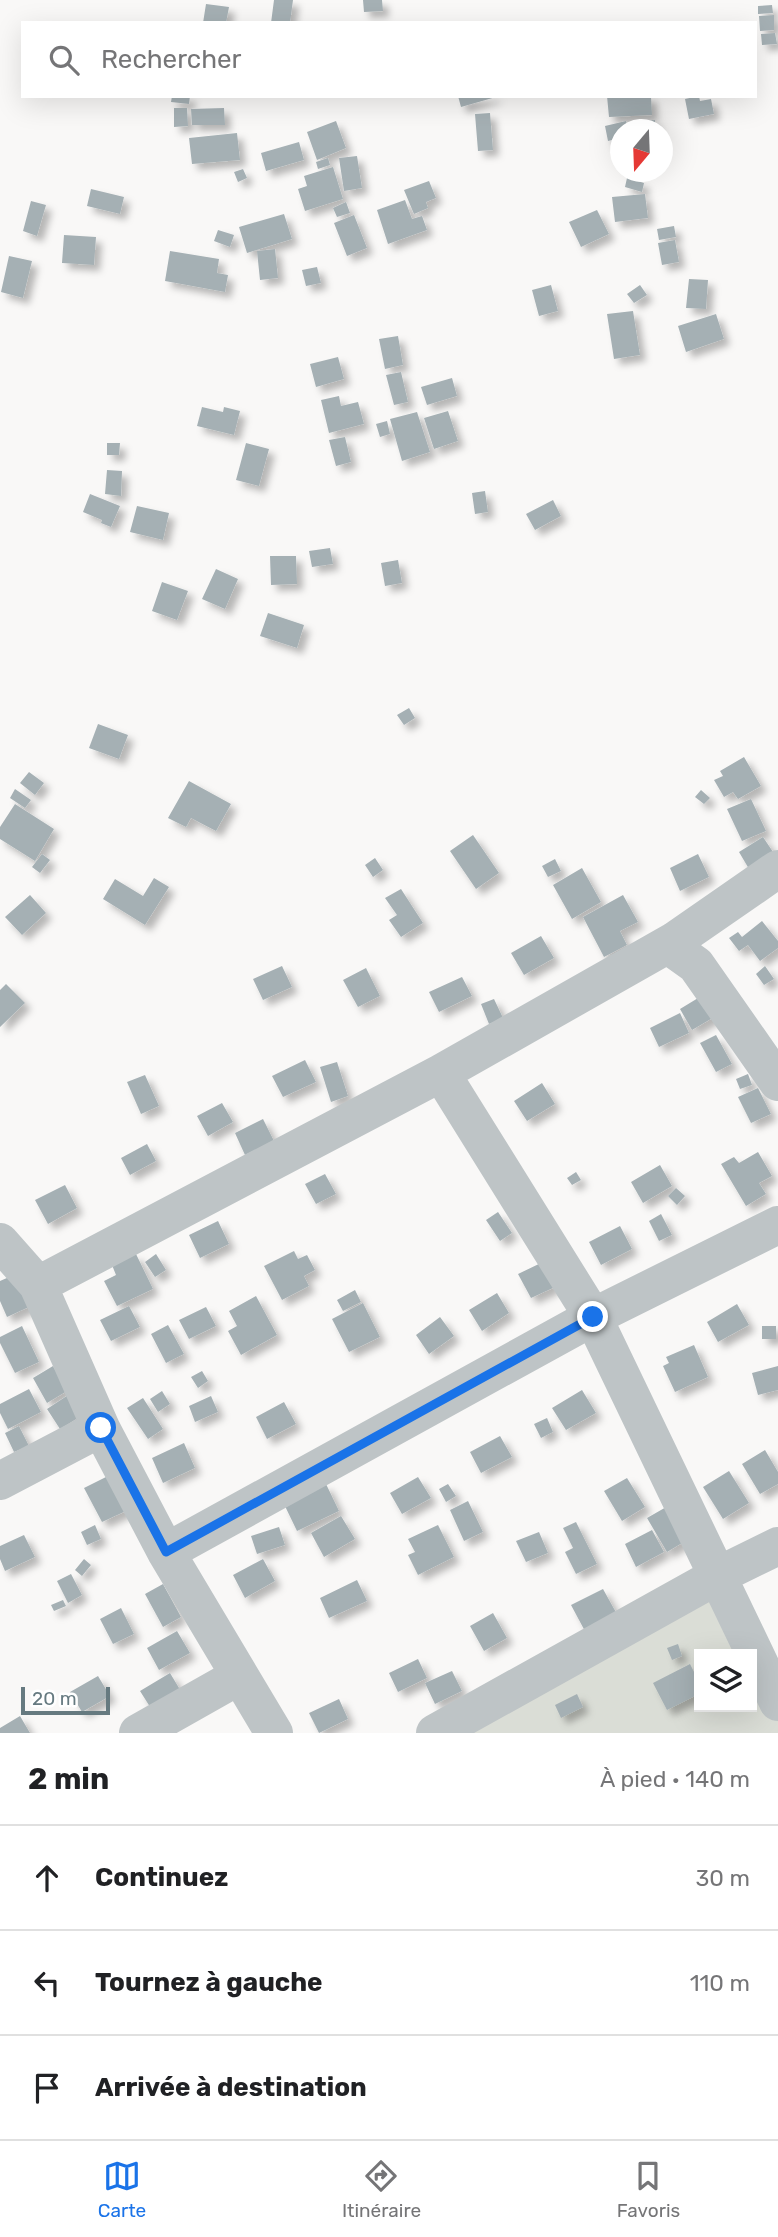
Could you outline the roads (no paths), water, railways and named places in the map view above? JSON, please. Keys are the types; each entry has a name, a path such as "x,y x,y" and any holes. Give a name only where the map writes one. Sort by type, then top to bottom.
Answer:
{"street":[{"path":"38,1285 441,1073 674,941 778,869"},
{"path":"674,941 675,950 696,965 778,1082"},
{"path":"441,1073 593,1317 778,1702"},
{"path":"166,1552 593,1317 778,1225"},
{"path":"0,1242 38,1285 101,1428 166,1552 274,1733"},
{"path":"0,1480 101,1428"},
{"path":"435,1733 719,1575 778,1546"},
{"path":"138,1733 239,1676"}]}
